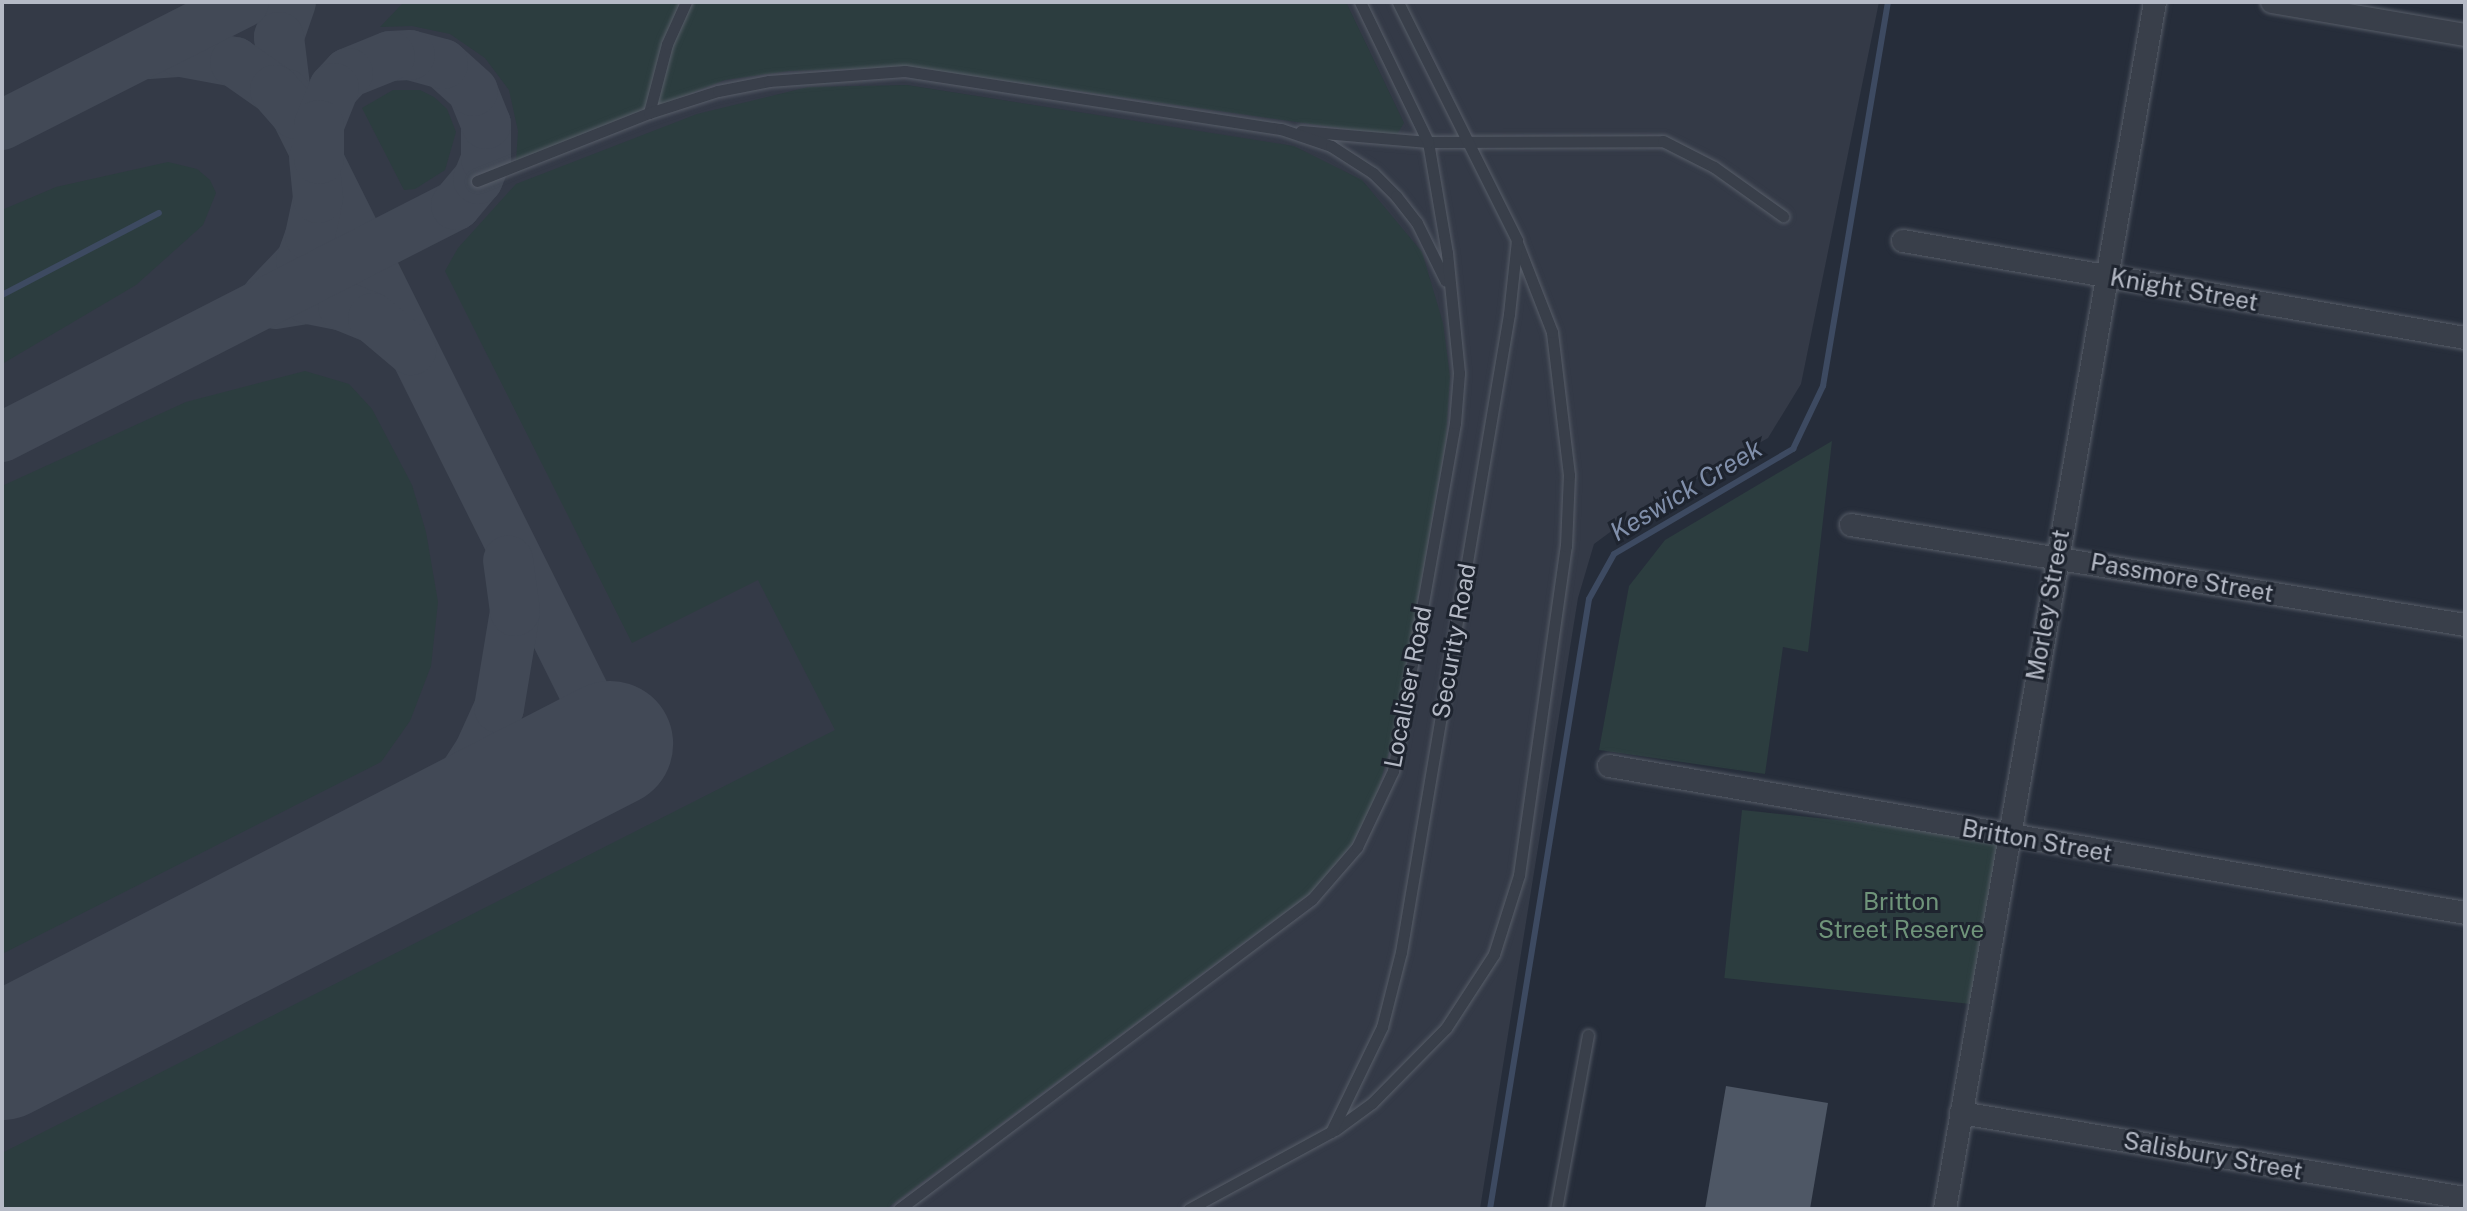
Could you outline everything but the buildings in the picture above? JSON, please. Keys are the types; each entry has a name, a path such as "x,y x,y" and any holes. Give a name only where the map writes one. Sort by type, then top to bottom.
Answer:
{"street":[{"name":"Morley Street","path":"1945,1209 2056,557 2155,2"},
{"path":"2272,2 2465,35"},
{"name":"Knight Street","path":"1903,241 2465,338"},
{"name":"Passmore Street","path":"1851,525 2465,625"},
{"name":"Britton Street","path":"1609,766 2465,913"},
{"name":"Salisbury Street","path":"1961,1113 2465,1198"}],"lane":[{"path":"649,113 667,44 686,2"},
{"name":"Localiser Road","path":"899,1209 1301,908 1357,847 1393,771 1416,658 1455,423 1459,373 1428,142 1360,2"},
{"path":"1189,1209 1331,1132 1372,1103 1446,1028 1494,954 1519,875 1566,546 1569,475 1552,332 1517,240 1471,142 1398,2"},
{"path":"477,181 649,113 769,81 905,71 1281,129 1428,142 1663,141 1714,167 1783,216"},
{"path":"1281,129 1331,146 1373,173 1417,223 1450,289"},
{"name":"Security Road","path":"1331,1132 1382,1027 1401,952 1517,240"},
{"path":"1556,1209 1588,1035"}],"shaded area":[{"path":"2,2 1879,2 1801,384 1768,438 1632,516 1594,544 1578,598 1480,1209 2,1209"}],"green space":[{"path":"404,2 1346,2 1404,123 1396,136 909,67 789,71 725,80 516,162 518,131 509,90 485,58 450,34 412,26 380,27"},
{"path":"907,85 1294,146 1362,180 1422,252 1443,323 1450,377 1446,438 1395,732 1375,800 1352,844 1313,891 886,1209 2,1209 2,1153 835,730 758,580 632,643 445,271 458,248 516,184 697,114 808,87"},
{"path":"393,90 420,90 434,97 447,109 456,132 445,170 415,189 404,190 362,108"},
{"path":"168,162 197,169 210,180 216,193 203,225 136,285 2,364 2,210 56,187"},
{"path":"305,371 349,384 372,409 412,485 426,532 438,602 431,666 410,721 381,762 2,954 2,486 186,402"},
{"path":"1832,441 1808,652 1783,647 1765,774 1599,750 1629,586 1665,540"},
{"name":"Britton Street Reserve","path":"1742,810 2008,838 1990,1006 1724,978"}],"waterway":[{"name":"Keswick Creek","path":"1490,1209 1589,599 1614,554 1793,449 1823,386 1888,2"},
{"path":"2,295 159,213"}],"taxiway":[{"path":"2,125 244,2"},
{"path":"291,2 279,37 286,94 610,744"},
{"path":"149,54 181,52 235,62 275,90 296,114"},
{"path":"2,437 456,205 478,179 486,159 486,124 473,91 443,64 410,55 390,56 348,73 334,88 319,125 319,159"},
{"path":"267,297 301,261 310,236 318,198 314,158"},
{"path":"275,304 308,299 343,306 373,318 411,350"},
{"path":"378,866 442,809 479,752 499,708 515,611 508,560"}],"runway":[{"path":"2,1057 610,744"}]}
